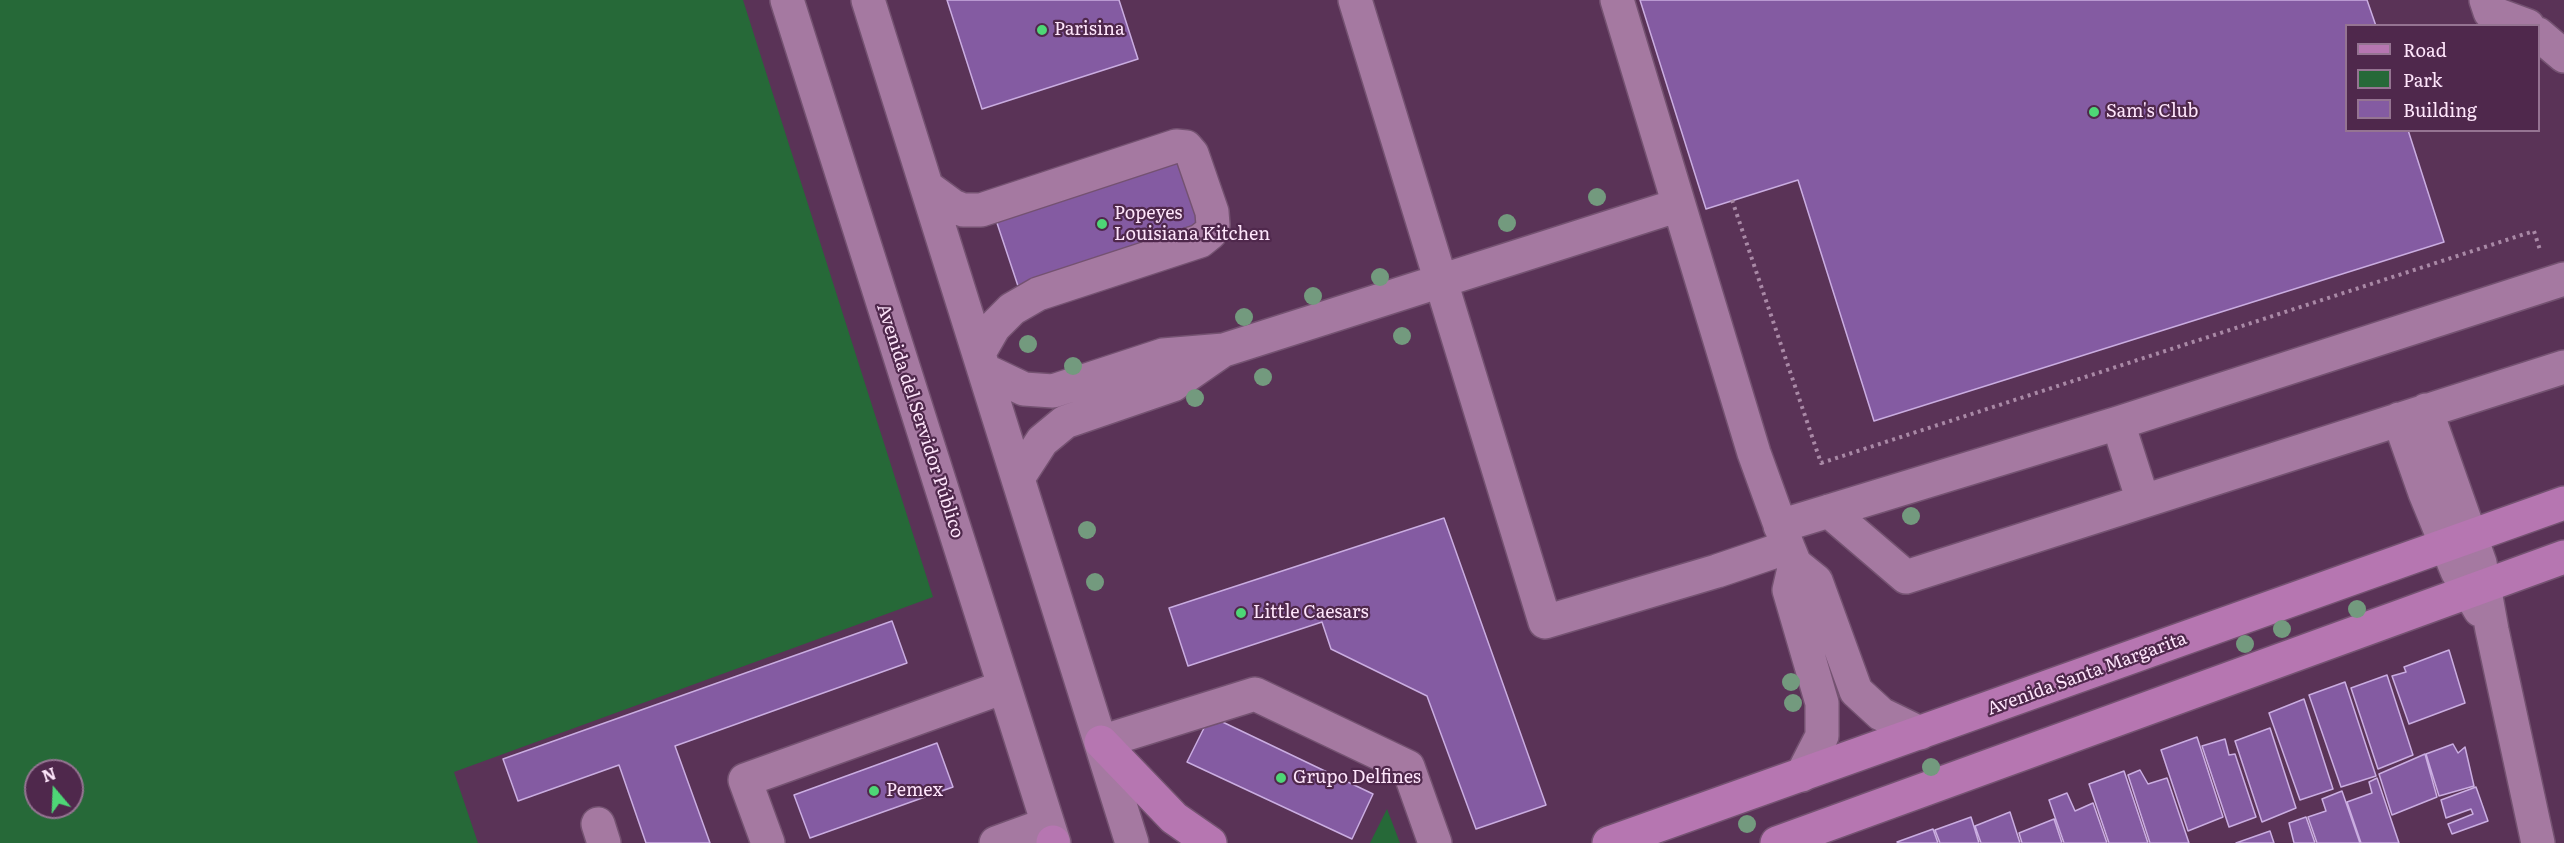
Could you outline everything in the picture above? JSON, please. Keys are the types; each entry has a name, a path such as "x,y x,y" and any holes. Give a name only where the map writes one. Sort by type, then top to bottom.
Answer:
{"main road":[{"name":"Avenida Santa Margarita","path":"1609,843 2564,504"},
{"path":"1777,843 2564,557"},
{"path":"1101,742 1174,818 1210,843"}],"street":[{"name":"Avenida del Servidor Público","path":"787,0 1052,838"},
{"path":"868,0 1132,843"},
{"path":"1355,0 1545,622 1717,571 1788,546 1828,511 2118,423 2557,281"},
{"path":"1617,0 1755,453 1788,546 1789,590 1822,703 1822,736 1802,775"},
{"path":"2486,0 2490,12 2523,24"},
{"path":"2540,36 2564,56"},
{"path":"927,187 953,206 963,210 981,210 1176,146 1186,147 1192,154 1212,212 1213,225 1210,233 1200,241 1038,294 1012,309 994,327 981,362"},
{"path":"981,362 1024,389 1053,391 1163,355 1224,350 1441,283 1679,205"},
{"path":"1018,478 1042,441 1065,422 1173,385 1224,350"},
{"path":"1828,511 1905,577 2564,367"},
{"path":"2413,414 2492,630 2538,843"},
{"path":"2118,423 2143,501"},
{"path":"1788,546 1816,581 1856,691 1881,714 1920,733"},
{"path":"768,843 745,780 1004,687"},
{"path":"1101,742 1255,694 1408,767 1435,843"},
{"path":"996,843 1052,838"}],"path":[{"path":"1732,200 1821,463 2534,231 2557,281"}],"green space":[{"path":"0,0 743,0 933,597 454,772 478,843 0,843"},
{"path":"1387,809 1400,843 1370,843"}],"building":[{"name":"Parisina","path":"947,0 1119,0 1138,59 982,109"},
{"path":"1640,0 2367,0 2375,24 2345,24 2345,132 2409,132 2444,242 1874,421 1798,180 1706,209"},
{"name":"Popeyes Louisiana Kitchen","path":"1184,158 1207,227 1019,289 996,220"},
{"path":"1444,518 1546,805 1476,829 1427,696 1331,649 1322,622 1188,666 1169,608"},
{"path":"892,621 907,663 675,746 710,843 646,843 619,765 518,801 503,759"},
{"path":"2449,650 2465,703 2409,724 2392,676 2406,672 2404,667"},
{"path":"2387,675 2413,755 2378,769 2351,688"},
{"path":"2345,682 2376,776 2341,787 2309,695"},
{"path":"2304,699 2333,789 2300,800 2269,713"},
{"name":"Grupo Delfines","path":"1210,716 1373,794 1352,839 1187,762"},
{"path":"2270,728 2296,808 2262,822 2235,741"},
{"path":"2197,737 2223,817 2188,831 2161,750"},
{"path":"2225,739 2229,755 2235,754 2256,817 2229,827 2202,746"},
{"name":"Pemex","path":"937,743 953,787 810,838 794,795"},
{"path":"2453,744 2458,753 2465,747 2474,786 2439,796 2426,754"},
{"path":"2425,754 2437,797 2392,815 2379,774"},
{"path":"2140,770 2148,784 2167,778 2189,843 2150,843 2128,775"},
{"path":"2124,771 2148,843 2109,843 2089,784"},
{"path":"2377,778 2399,843 2361,843 2347,802 2372,793 2369,782"},
{"path":"2476,787 2488,821 2452,834 2448,824 2473,814 2471,809 2446,818 2441,800"},
{"path":"2342,791 2360,843 2317,843 2308,817 2326,811 2322,799"},
{"path":"2067,793 2075,811 2093,803 2107,843 2064,843 2049,800"},
{"path":"2010,812 2020,843 1981,843 1975,826"},
{"path":"1971,817 1979,843 1940,843 1935,830"},
{"path":"2306,817 2315,843 2294,843 2289,823"},
{"path":"2054,819 2062,843 2022,843 2019,833"},
{"path":"1933,829 1938,843 1897,842"},
{"path":"2270,831 2274,843 2236,843"}],"place":[{"name":"Parisina","path":"1042,30"},
{"name":"Sam's Club","path":"2094,112"},
{"name":"Popeyes Louisiana Kitchen","path":"1102,224"},
{"name":"Little Caesars","path":"1241,613"},
{"name":"Grupo Delfines","path":"1281,778"},
{"name":"Pemex","path":"874,791"}]}
